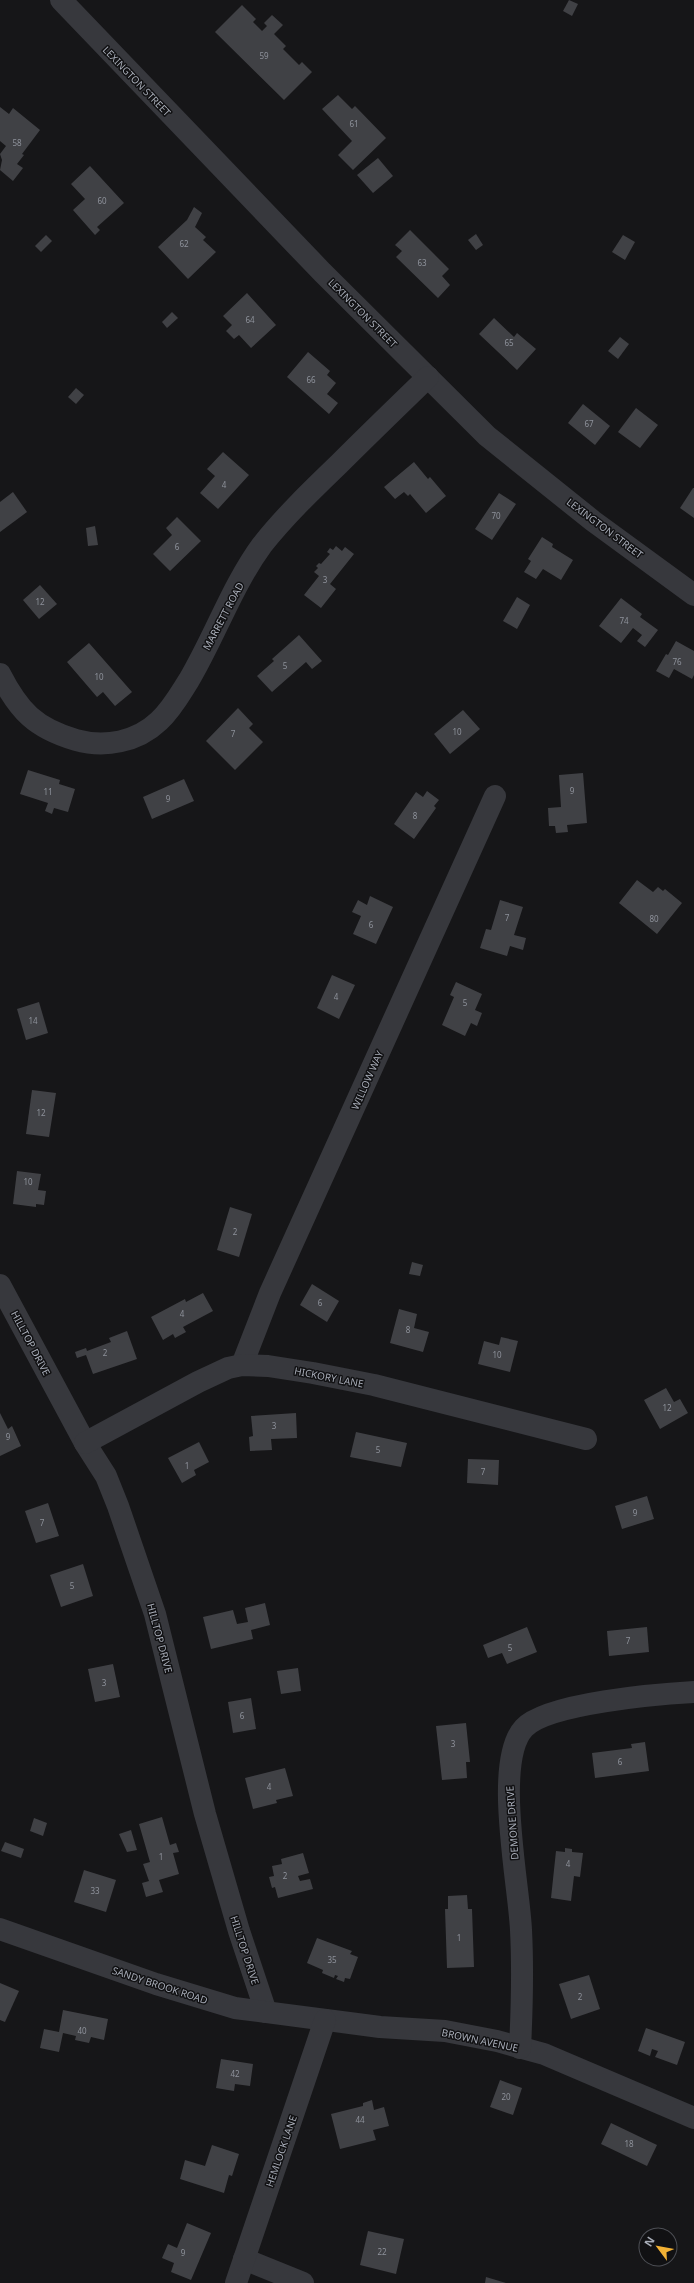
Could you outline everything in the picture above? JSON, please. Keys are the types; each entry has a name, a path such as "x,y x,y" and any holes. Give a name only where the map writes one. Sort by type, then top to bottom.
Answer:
{"street":[{"name":"LEXINGTON STREET","path":"60,0 322,272 487,436 593,521 694,595"},
{"name":"MARRETT ROAD","path":"0,674 14,700 34,722 62,736 87,743 111,744 136,737 159,722 176,701 195,670 238,587 261,547 305,497 428,378"},
{"name":"WILLOW WAY","path":"242,1365 268,1299 496,796"},
{"name":"HILLTOP DRIVE","path":"0,1285 85,1443 106,1476 155,1614 209,1828 266,2012"},
{"name":"HICKORY LANE","path":"85,1443 203,1379 228,1368 242,1365 268,1366 313,1372 374,1385 586,1439"},
{"name":"DEMONE DRIVE","path":"520,2048 521,1930 509,1792 512,1754 515,1744 525,1727 535,1721 566,1709 656,1694 694,1692"},
{"name":"SANDY BROOK ROAD","path":"0,1929 199,1998 235,2008 325,2020"},
{"name":"BROWN AVENUE","path":"325,2020 445,2031 497,2041 544,2054 694,2118"},
{"name":"HEMLOCK LANE","path":"236,2283 325,2020"},
{"path":"244,2259 303,2283"}],"building":[{"path":"569,0 578,4 572,16 563,11"},
{"path":"242,5 256,19 253,22 262,31 267,26 264,23 272,15 283,25 274,34 286,46 283,49 299,65 302,62 312,72 284,100 215,32"},
{"path":"338,95 352,109 355,106 386,138 353,170 338,155 352,141 322,109"},
{"path":"0,107 9,114 13,108 40,130 22,154 24,155 17,164 23,168 13,181 0,170 2,160 0,154 6,146 0,141"},
{"path":"378,158 393,176 373,193 357,175"},
{"path":"90,166 124,203 97,227 100,230 95,235 73,210 85,199 71,184"},
{"path":"194,207 202,213 195,227 206,237 203,240 216,252 188,279 158,247 187,220"},
{"path":"410,230 449,269 442,276 450,285 438,298 396,257 402,251 395,245"},
{"path":"476,234 483,245 476,250 468,240"},
{"path":"46,235 52,241 41,252 35,246"},
{"path":"623,235 635,242 625,260 612,252"},
{"path":"247,293 276,325 251,348 239,335 234,339 226,331 232,325 223,316"},
{"path":"172,312 178,318 167,328 162,322"},
{"path":"494,318 514,337 517,333 536,349 517,370 479,334"},
{"path":"620,337 629,344 618,359 608,351"},
{"path":"308,352 330,371 327,375 336,383 327,394 338,403 329,414 287,377"},
{"path":"76,388 84,395 76,404 68,397"},
{"path":"583,404 610,426 595,445 568,423"},
{"path":"636,408 658,425 640,448 618,432"},
{"path":"223,452 249,475 218,509 200,493 215,476 207,469"},
{"path":"414,462 428,479 430,477 446,496 426,513 410,494 408,496 404,492 395,499 384,487"},
{"path":"694,488 694,518 680,508"},
{"path":"13,492 27,512 0,532 0,502"},
{"path":"499,493 516,504 492,540 475,529"},
{"path":"177,517 201,541 170,571 153,554 172,535 166,528"},
{"path":"95,526 98,545 88,546 86,528"},
{"path":"542,537 553,544 552,547 573,560 561,580 543,569 536,579 524,572 531,561 528,559"},
{"path":"336,546 342,551 345,547 354,554 330,584 336,589 321,608 304,595 319,576 314,572 318,568 316,566 319,563 321,564 330,554 327,552 330,548 333,550"},
{"path":"40,585 57,604 39,619 23,600"},
{"path":"517,597 530,605 517,629 503,621"},
{"path":"621,598 642,614 640,617 658,630 645,647 637,641 642,635 633,628 621,643 599,626"},
{"path":"299,635 322,661 312,669 306,662 272,692 257,676 274,661 272,659"},
{"path":"676,641 694,651 694,675 692,679 674,669 669,678 656,671"},
{"path":"89,643 132,692 115,706 103,692 97,697 67,662"},
{"path":"238,708 253,724 249,728 263,742 235,770 206,741"},
{"path":"463,710 480,729 450,754 434,734"},
{"path":"28,770 60,780 59,784 75,789 68,812 54,808 52,814 45,811 48,803 20,794"},
{"path":"583,773 587,823 567,825 568,832 556,833 555,826 549,826 548,808 561,807 559,775"},
{"path":"184,779 194,801 152,819 143,797"},
{"path":"427,791 439,800 434,806 436,808 414,839 394,824 416,792 423,797"},
{"path":"637,880 653,892 658,887 663,891 665,889 682,903 657,934 619,903"},
{"path":"370,896 393,907 376,944 353,934 361,916 352,912 358,900 367,905"},
{"path":"500,900 523,907 514,935 526,938 523,950 510,946 507,956 480,948 486,929 491,930"},
{"path":"332,975 355,985 339,1019 317,1008"},
{"path":"456,982 482,994 475,1010 482,1013 477,1026 471,1023 465,1036 442,1025 454,997 450,995"},
{"path":"39,1002 48,1033 26,1040 17,1009"},
{"path":"32,1090 56,1093 49,1137 26,1134"},
{"path":"17,1171 41,1174 38,1190 46,1191 44,1205 36,1204 36,1207 13,1204"},
{"path":"230,1207 252,1214 239,1257 217,1250"},
{"path":"412,1262 423,1265 420,1276 409,1274"},
{"path":"312,1284 339,1301 327,1322 300,1305"},
{"path":"203,1293 213,1311 183,1327 186,1332 175,1338 173,1334 163,1340 151,1317 185,1299 186,1302"},
{"path":"399,1309 417,1314 414,1328 429,1332 423,1352 390,1343"},
{"path":"127,1331 137,1359 93,1374 86,1355 77,1358 75,1352 86,1348 87,1351 111,1342 109,1338"},
{"path":"501,1337 518,1341 510,1372 478,1364 484,1341 499,1345"},
{"path":"666,1388 674,1402 680,1399 688,1413 660,1429 644,1400"},
{"path":"0,1413 8,1429 12,1426 21,1446 0,1456"},
{"path":"296,1413 297,1438 271,1439 272,1450 250,1451 249,1437 253,1436 251,1416"},
{"path":"356,1432 407,1443 401,1467 350,1457"},
{"path":"199,1442 209,1462 194,1470 196,1475 182,1483 168,1458"},
{"path":"468,1459 499,1460 498,1485 467,1483"},
{"path":"647,1496 654,1519 622,1529 615,1506"},
{"path":"48,1503 59,1536 36,1543 25,1511"},
{"path":"83,1564 93,1596 61,1607 50,1575"},
{"path":"265,1603 270,1625 251,1630 253,1639 211,1649 203,1617 233,1610 237,1624 248,1622 245,1608"},
{"path":"527,1627 537,1652 507,1664 502,1653 488,1658 483,1645"},
{"path":"647,1627 649,1652 609,1656 607,1631"},
{"path":"113,1664 120,1697 95,1702 88,1669"},
{"path":"298,1668 301,1691 281,1694 277,1671"},
{"path":"251,1698 256,1729 233,1733 228,1702"},
{"path":"466,1723 470,1762 466,1762 467,1778 442,1780 436,1726"},
{"path":"645,1742 649,1771 595,1778 592,1753 632,1748 631,1744"},
{"path":"285,1768 293,1796 276,1800 277,1803 253,1809 245,1778"},
{"path":"162,1817 170,1845 176,1843 179,1852 173,1853 179,1874 159,1880 163,1892 146,1897 142,1883 149,1881 143,1864 150,1862 139,1824"},
{"path":"34,1818 47,1823 43,1836 30,1831"},
{"path":"131,1830 137,1850 127,1852 119,1834"},
{"path":"5,1842 24,1849 21,1858 1,1851"},
{"path":"565,1848 572,1849 572,1852 583,1853 580,1877 574,1876 571,1901 551,1898 556,1851 565,1852"},
{"path":"303,1853 309,1873 298,1876 300,1881 310,1879 313,1889 278,1898 275,1887 272,1888 269,1877 274,1876 272,1866 282,1864 281,1859"},
{"path":"84,1870 116,1880 106,1912 74,1902"},
{"path":"467,1895 468,1909 472,1909 474,1967 447,1968 445,1909 448,1909 448,1896"},
{"path":"317,1938 352,1951 350,1954 358,1957 350,1979 345,1978 344,1982 336,1979 338,1976 335,1975 334,1978 322,1973 323,1970 307,1963"},
{"path":"589,1975 600,2009 571,2019 559,1984"},
{"path":"0,1983 19,1991 5,2022 0,2020"},
{"path":"63,2010 108,2019 104,2040 91,2037 89,2043 75,2040 76,2036 63,2033 59,2052 40,2048 44,2029 59,2032"},
{"path":"646,2028 685,2042 677,2065 655,2057 658,2051 652,2049 650,2056 638,2051"},
{"path":"221,2059 253,2064 250,2086 235,2084 234,2091 216,2088"},
{"path":"500,2080 522,2088 513,2115 490,2107"},
{"path":"372,2100 374,2110 384,2107 389,2126 373,2130 376,2140 340,2149 331,2114 363,2106 363,2103"},
{"path":"611,2123 657,2145 647,2166 601,2144"},
{"path":"212,2145 239,2154 232,2176 229,2175 224,2193 180,2179 185,2160 205,2166"},
{"path":"187,2223 211,2233 191,2280 171,2272 174,2263 162,2258 168,2244 177,2248"},
{"path":"368,2231 404,2239 396,2274 360,2265"},
{"path":"486,2277 506,2283 485,2283"}]}
